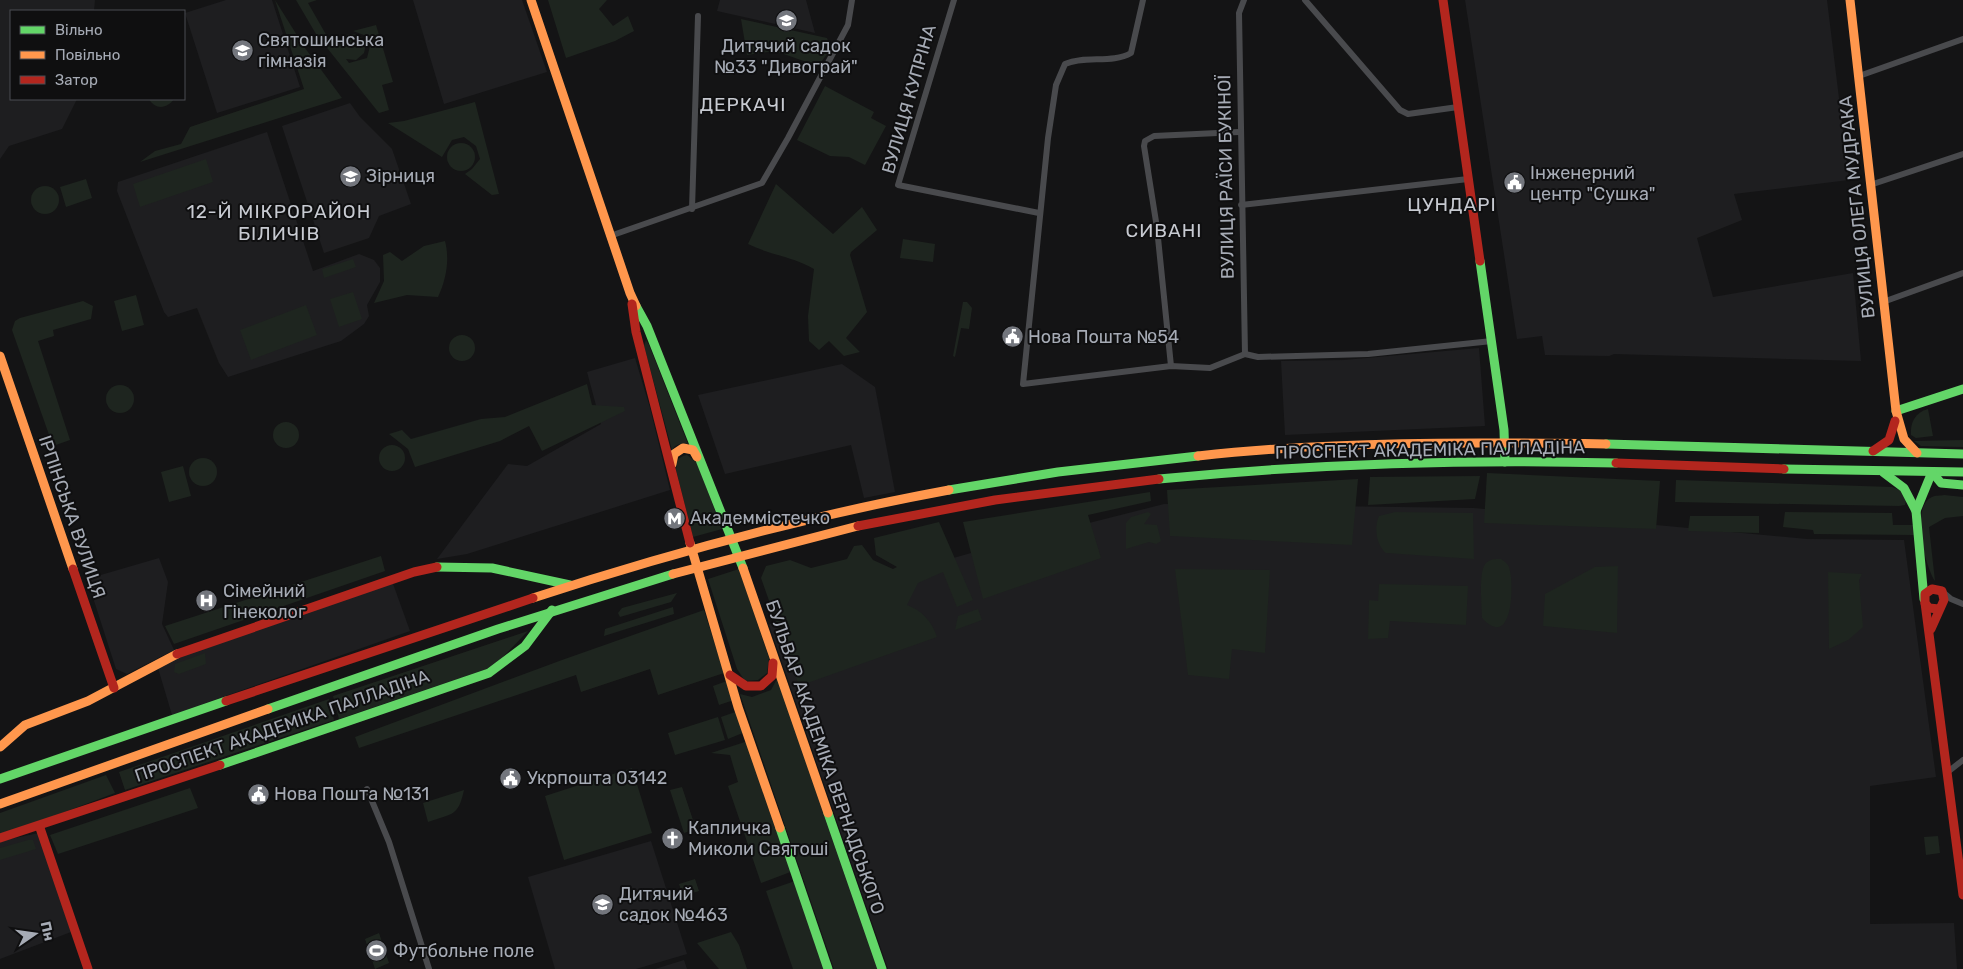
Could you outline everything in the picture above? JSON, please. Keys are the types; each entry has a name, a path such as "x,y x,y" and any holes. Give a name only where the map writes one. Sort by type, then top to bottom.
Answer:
{"main road":[{"path":"530,0 630,294 636,332 696,567 747,735 828,969"},
{"path":"1443,0 1492,340 1505,443 1505,462"},
{"name":"ВУЛИЦЯ ОЛЕГА МУДРАКА","path":"1850,0 1896,410 1901,436 1908,447 1917,452"},
{"name":"БУЛЬВАР АКАДЕМІКА ВЕРНАДСЬКОГО","path":"630,294 647,326 739,556 882,969"},
{"name":"ІРПІНСЬКА ВУЛИЦЯ","path":"0,356 114,688"},
{"path":"1896,410 1963,389"},
{"name":"ВУЛИЦЯ ОЛЕГА МУДРАКА","path":"1873,451 1884,446 1892,436 1896,410"},
{"name":"ПРОСПЕКТ АКАДЕМІКА ПАЛЛАДІНА","path":"0,779 570,585 732,538 898,500 987,483 1110,465 1353,444 1444,441 1675,445 1963,454"},
{"path":"671,468 674,454 683,448 693,450 704,467"},
{"name":"ПРОСПЕКТ АКАДЕМІКА ПАЛЛАДІНА","path":"0,804 552,610 739,556 955,507 1111,484 1296,468 1505,462 1884,472 1963,472"},
{"path":"1884,472 1894,477 1909,493 1916,512 1925,601 1963,894"},
{"path":"1916,512 1932,472 1941,483 1963,485"},
{"name":"ПРОСПЕКТ АКАДЕМІКА ПАЛЛАДІНА","path":"0,747 19,729 34,721 88,701 186,650 428,568 470,564 502,569 570,585"},
{"path":"1922,575 1940,591 1945,603 1933,619 1930,634"},
{"path":"1940,591 1928,591 1925,601 1929,608 1941,608"},
{"name":"ПРОСПЕКТ АКАДЕМІКА ПАЛЛАДІНА","path":"0,838 40,828 118,799 214,768 489,672 525,648 541,630 552,610"},
{"path":"729,674 746,686 761,686 772,676 774,668 772,653"},
{"path":"40,828 88,969"}],"street":[{"path":"610,236 692,209 762,182 788,138 848,24 852,0"},
{"name":"ВУЛИЦЯ КУПРІНА","path":"954,0 898,186 1039,213"},
{"path":"1143,0 1131,53 1119,57 1079,59 1065,64 1061,69 1056,85 1039,213 1032,310 1023,384 1171,366 1210,368 1245,354 1258,357 1368,354 1492,340"},
{"name":"ВУЛИЦЯ РАЇСИ БУКІНОЇ","path":"1244,0 1239,13 1239,132 1245,354"},
{"path":"1304,0 1400,110 1408,114 1458,107"},
{"path":"692,209 698,16"},
{"path":"1859,76 1963,39"},
{"path":"1171,366 1157,228 1144,146 1145,140 1154,136 1239,132"},
{"path":"1870,185 1963,154"},
{"path":"1241,205 1468,178"},
{"path":"1883,302 1963,273"},
{"path":"1940,591 1960,603"},
{"path":"1941,608 1960,603"},
{"path":"1948,771 1963,760"},
{"path":"367,788 389,842 429,969"}],"shaded area":[{"path":"0,0 95,0 94,10 10,10 10,100 76,100 62,129 9,146 0,159"},
{"name":"Святошинська гімназія","path":"226,0 272,0 300,87 217,113 185,13"},
{"path":"275,0 305,48 342,98 140,162 155,151 181,144 190,127 304,89"},
{"path":"296,0 317,0 308,3 328,38 339,35 339,44 348,34 360,36 365,45 364,53 356,60 346,59 349,63 367,58 372,38 353,31 376,25 393,82 382,85 389,110 379,113 316,34"},
{"path":"413,0 522,0 547,72 444,104"},
{"path":"548,0 607,0 599,9 613,26 628,16 634,31 615,41 566,58"},
{"name":"Дитячий садок №33 \"Дивограй\"","path":"720,0 806,0 815,33 717,11"},
{"path":"1465,0 1827,0 1849,180 1734,194 1742,220 1697,238 1713,297 1853,273 1861,361 1614,354 1609,356 1545,355 1542,336 1517,339"},
{"path":"741,19 827,38 831,49 818,66 775,51 747,55"},
{"path":"825,86 874,112 871,118 886,126 865,165 849,157 830,156 797,140"},
{"path":"150,100 173,100 168,105 161,107"},
{"path":"475,102 499,194 492,195 465,174 480,159 476,146 464,137 452,140 442,157 388,123 404,121"},
{"name":"Зірниця","path":"350,103 360,117 392,149 411,204 379,216 369,238 324,253 282,126"},
{"path":"267,132 313,271 359,254 374,260 380,268 380,282 367,305 369,316 364,324 341,341 228,377 219,363 197,308 168,317 164,312 117,191 118,182"},
{"path":"461,143 471,147 475,157 471,167 461,171 451,167 447,157 451,147"},
{"path":"206,159 213,182 140,207 133,184"},
{"path":"86,179 92,198 66,207 60,187"},
{"path":"776,184 833,234 862,207 877,230 851,252 850,255 867,312 846,338 860,352 844,356 829,341 819,350 809,341 808,316 814,269 748,244"},
{"path":"45,186 55,190 59,200 55,210 45,214 35,210 31,200 35,190"},
{"path":"903,239 935,244 933,262 900,258"},
{"path":"445,241 447,255 446,270 438,297 407,295 374,303 384,281 383,255 390,252 402,261 424,246"},
{"path":"353,259 356,267 324,278 322,269"},
{"path":"353,292 362,319 339,327 330,299"},
{"path":"136,295 144,325 122,331 114,301"},
{"path":"83,301 93,306 91,319 53,330 54,336 38,341 70,440 53,446 12,330 15,321 20,318"},
{"path":"963,302 967,302 972,308 969,329 961,328 955,357 953,356"},
{"path":"306,305 317,335 251,360 240,330"},
{"path":"462,335 472,338 475,348 472,358 462,361 452,358 449,348 452,338"},
{"path":"646,340 688,444 678,444 672,450 644,346"},
{"path":"1479,348 1485,426 1285,435 1281,361 1344,360"},
{"path":"635,358 650,408 670,490 467,554 437,559 508,464 527,466 601,424 587,372"},
{"path":"842,364 875,387 895,492 864,498 851,445 725,474 698,395"},
{"path":"587,384 592,405 624,407 625,411 542,451 529,426 500,441 415,467 408,449 389,434 402,430 411,439 481,419 505,417"},
{"path":"120,385 130,389 134,399 130,409 120,413 110,409 106,399 110,389"},
{"path":"1928,409 1933,436 1916,438 1911,435 1911,426 1917,415 1923,410"},
{"path":"286,422 296,425 299,435 296,445 286,448 276,445 273,435 276,425"},
{"path":"1963,440 1963,447 1921,446 1914,441"},
{"path":"392,445 402,448 405,458 402,468 392,471 382,468 379,458 382,448"},
{"path":"687,455 697,463 722,529 693,537 676,470 678,460"},
{"path":"203,458 213,462 217,472 213,482 203,486 193,482 189,472 193,462"},
{"path":"183,466 191,496 169,502 161,472"},
{"path":"1487,473 1660,481 1656,529 1484,523"},
{"path":"1480,476 1475,499 1368,505 1370,477"},
{"path":"1358,479 1352,545 1170,536 1167,490"},
{"path":"1676,480 1892,487 1900,490 1907,498 1905,505 1899,506 1675,502"},
{"path":"1150,492 1151,501 1088,515 1101,558 983,599 963,522"},
{"path":"1944,495 1963,497 1963,516 1945,518 1929,527 1935,581 1927,563 1924,550 1921,524 1922,512 1925,503 1932,497"},
{"path":"1164,504 1474,508 1807,539 1904,540 1936,777 1870,786 1870,924 1954,923 1957,969 888,969 769,625 791,604 971,553"},
{"path":"1148,512 1151,514 1144,524 1157,525 1161,541 1156,544 1149,542 1126,549 1126,523 1131,517"},
{"path":"1395,512 1473,513 1474,559 1386,553 1378,541 1377,520 1379,516"},
{"path":"1785,512 1892,513 1893,525 1913,525 1914,535 1814,534 1813,530 1783,527"},
{"path":"1690,516 1759,516 1759,533 1688,531"},
{"path":"939,522 973,600 957,607 943,572 918,583 907,605 925,617 937,637 799,686 761,578 766,566 790,560 811,568 847,559 854,546 862,545 873,560 893,569 897,567 876,555 874,538"},
{"path":"381,556 385,571 174,644 165,626"},
{"path":"159,558 168,582 162,624 174,650 127,674 116,669 87,579"},
{"path":"1501,559 1510,569 1512,590 1509,613 1505,622 1500,627 1492,626 1482,618 1481,589 1482,573 1486,563 1491,560"},
{"path":"1618,566 1617,633 1543,626 1545,594 1595,567"},
{"path":"739,569 769,658 767,673 758,680 745,681 737,669 708,579"},
{"path":"1175,569 1270,570 1265,653 1232,649 1229,679 1188,675"},
{"path":"1828,572 1862,574 1859,580 1863,627 1848,640 1829,649"},
{"path":"392,581 410,631 172,715 158,668 180,655"},
{"path":"1379,584 1468,586 1466,625 1390,621 1388,638 1368,639 1369,600 1378,601"},
{"path":"677,593 671,602 620,617 618,613 622,608"},
{"path":"673,607 674,614 604,636 605,629"},
{"path":"978,609 982,620 955,630 958,616"},
{"path":"704,610 724,673 658,695 650,669 581,692 576,675 359,748 355,737 562,660"},
{"path":"528,631 501,659 487,669 339,719 333,696"},
{"path":"205,653 206,664 179,674 174,672 175,664"},
{"path":"778,677 878,969 834,969 740,694 752,697 771,690"},
{"path":"727,681 734,700 719,705 713,686"},
{"path":"329,699 334,720 125,790 119,772"},
{"path":"738,711 745,732 728,739 721,717"},
{"path":"718,717 725,740 675,755 668,733"},
{"path":"748,741 793,871 761,883 728,786 738,782 730,755 711,753"},
{"path":"632,768 652,833 564,860 545,796"},
{"path":"106,775 115,793 25,827 0,834 0,813"},
{"path":"682,787 696,829 684,833 670,790"},
{"path":"190,788 198,808 58,854 50,835"},
{"path":"464,790 457,810 449,815 428,822 423,803"},
{"path":"39,833 71,932 0,959 0,841"},
{"path":"1938,836 1940,853 1926,855 1924,837"},
{"path":"33,840 36,849 0,860 0,848"},
{"name":"Дитячий садок №463","path":"651,841 687,954 636,969 555,969 528,877"},
{"path":"695,879 699,891 683,896 679,884"},
{"path":"795,881 825,969 793,969 766,891"},
{"path":"731,932 739,945 747,969 719,969 697,943"},
{"name":"Футбольне поле","path":"379,933 389,963 375,969 365,939"},
{"path":"684,960 687,969 655,969"}],"traffic: fast":[{"path":"1480,261 1504,430 1505,462"},
{"path":"636,306 647,326 743,568"},
{"path":"1896,411 1963,389"},
{"path":"1606,444 1963,454"},
{"path":"949,490 1058,472 1198,456"},
{"path":"1159,479 1330,466 1445,462 1616,463"},
{"path":"1784,469 1963,472"},
{"path":"1916,511 1932,472"},
{"path":"1932,472 1941,483 1963,485"},
{"path":"1884,473 1904,488 1916,511 1924,599"},
{"path":"437,567 492,568 570,585"},
{"path":"268,709 498,629 673,574"},
{"path":"220,765 489,673 525,646 552,610"},
{"path":"0,779 226,701"},
{"path":"828,813 882,969"},
{"path":"780,828 828,969"}],"traffic: slow":[{"path":"531,0 636,306"},
{"path":"1850,0 1896,411 1904,439 1917,453"},
{"path":"0,356 73,569"},
{"path":"1198,456 1351,445 1453,443 1606,444"},
{"path":"672,464 674,454 683,448 693,450 697,457"},
{"path":"533,598 636,566 740,537 896,500 949,490"},
{"path":"673,574 858,526"},
{"path":"690,543 738,707 780,828"},
{"path":"743,568 828,813"},
{"path":"0,747 25,725 88,701 177,654"},
{"path":"0,804 268,709"}],"traffic: jam":[{"path":"1443,0 1480,261"},
{"path":"632,304 636,332 690,543"},
{"path":"1873,451 1889,440 1895,421"},
{"path":"1616,463 1784,469"},
{"path":"858,526 995,500 1159,479"},
{"path":"177,654 414,572 437,567"},
{"path":"73,569 114,688"},
{"path":"1931,629 1944,600 1942,591 1932,589 1925,594 1925,603 1929,608 1939,609"},
{"path":"226,701 533,598"},
{"path":"1925,603 1963,895"},
{"path":"730,675 746,686 761,686 772,676 773,663"},
{"path":"0,838 220,765"},
{"path":"40,828 88,969"}],"place":[{"name":"Дитячий садок №33 \"Дивограй\"","path":"786,21"},
{"name":"Святошинська гімназія","path":"242,50"},
{"name":"Зірниця","path":"350,176"},
{"name":"Інженерний центр \"Сушка\"","path":"1514,183"},
{"name":"Нова Пошта №54","path":"1012,337"},
{"name":"Академмістечко","path":"674,518"},
{"name":"Сімейний Гінеколог","path":"207,601"},
{"name":"Укрпошта 03142","path":"511,778"},
{"name":"Нова Пошта №131","path":"258,794"},
{"name":"Капличка Миколи Святоші","path":"672,838"},
{"name":"Дитячий садок №463","path":"603,904"},
{"name":"Футбольне поле","path":"377,951"}],"district":[{"name":"ДЕРКАЧІ","path":"743,104"},
{"name":"ЦУНДАРІ","path":"1452,204"},
{"name":"12-Й МІКРОРАЙОН БІЛИЧІВ","path":"279,222"},
{"name":"СИВАНІ","path":"1164,230"}]}
